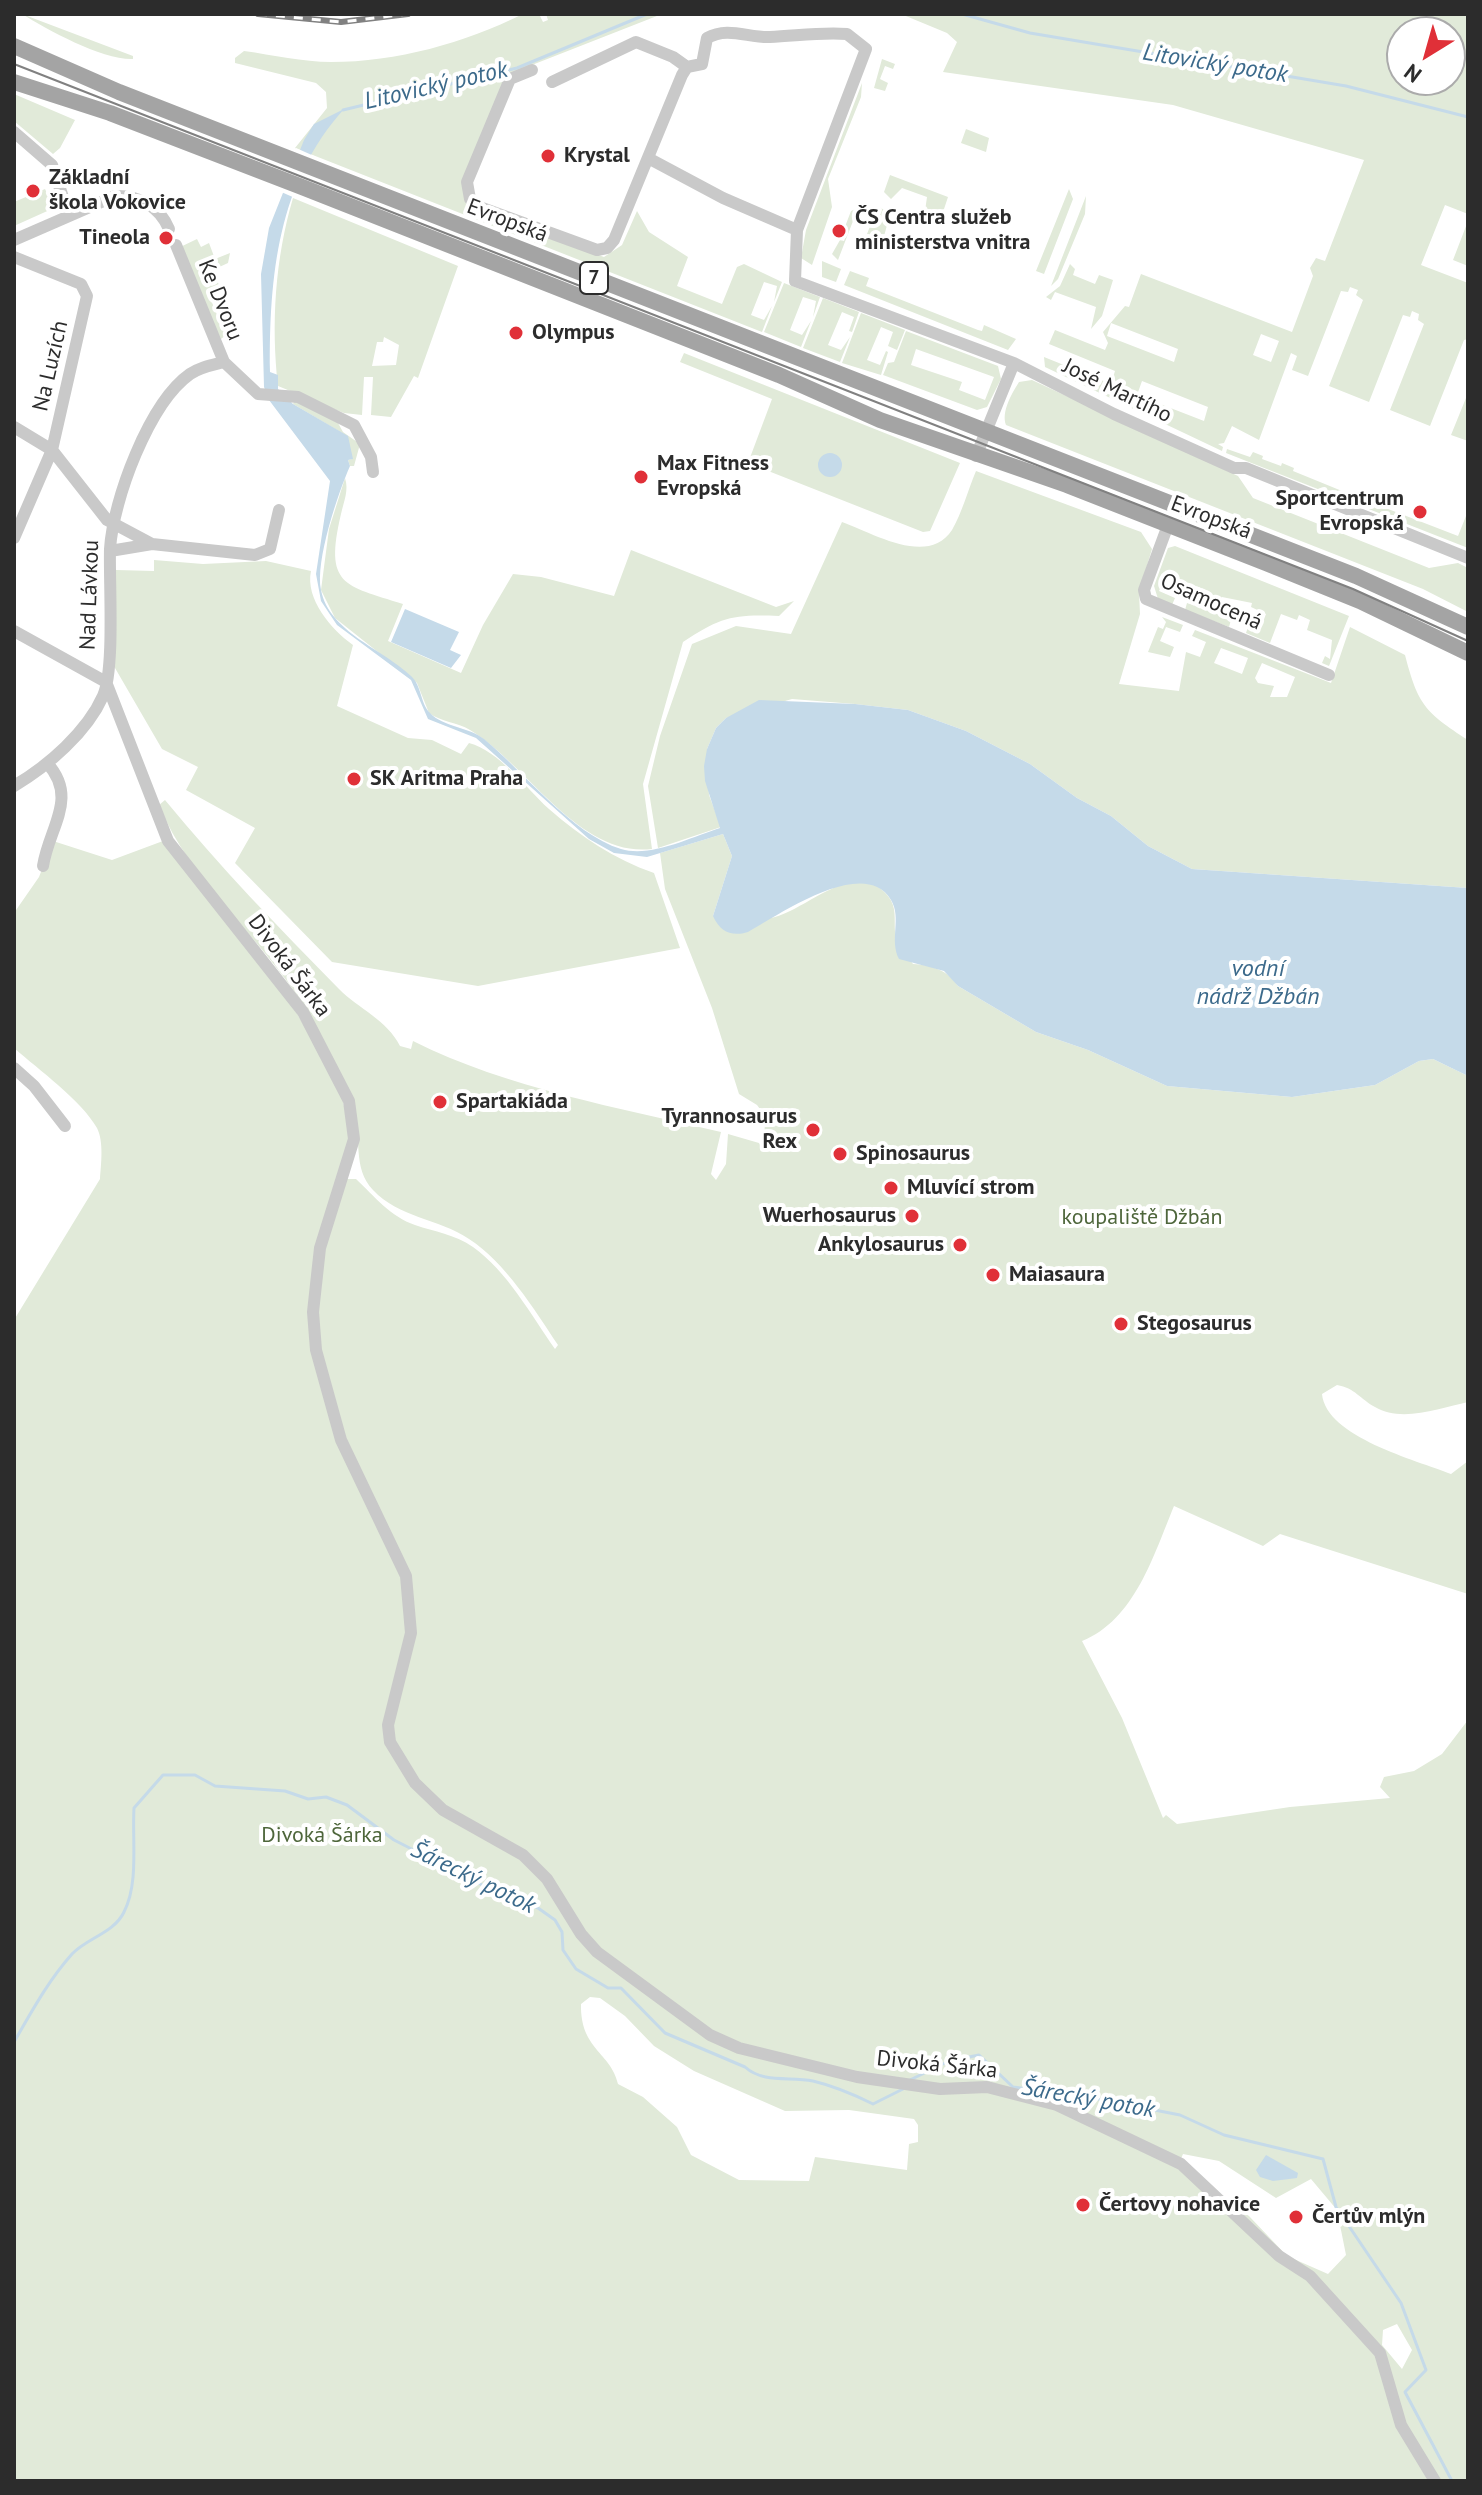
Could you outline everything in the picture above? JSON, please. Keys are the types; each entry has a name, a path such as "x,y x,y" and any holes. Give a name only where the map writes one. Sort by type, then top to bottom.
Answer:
{"main road":[{"name":"Evropská","path":"14,46 119,92 1356,576 1468,627"},
{"name":"Evropská","path":"14,82 110,113 282,179 976,456 1067,485 1360,601 1468,653"}],"street":[{"name":"José Martího","path":"532,70 510,79 467,182 470,199 482,208 597,250 607,248 614,240 687,67 702,64 704,44 715,33 741,32 765,37 847,34 866,49 797,230 795,281 1014,363 1114,414 1234,468 1246,468 1468,558"},
{"path":"552,82 636,42 673,57 687,67"},
{"path":"14,132 52,165 69,215"},
{"path":"648,158 723,198 797,230"},
{"path":"14,240 104,198 125,195 157,209 169,229"},
{"name":"Ke Dvoru","path":"176,245 224,362 262,395 293,397 354,425 371,457 373,472"},
{"name":"Na Luzích","path":"14,257 81,284 87,291 52,450 14,538"},
{"name":"Nad Lávkou","path":"106,682 110,551 114,525 136,453 170,395 190,374 224,362"},
{"path":"976,456 1014,363"},
{"path":"14,427 52,450 100,513 114,525 152,544"},
{"path":"110,551 152,544 255,555 265,553 272,543 279,510"},
{"name":"Osamocená","path":"1168,525 1144,590 1146,599 1329,675"},
{"path":"14,631 106,682 98,705 47,763 14,786"},
{"name":"Divoká Šárka","path":"106,682 168,841 303,1012 349,1101 354,1139 320,1248 313,1312 316,1350 341,1440 406,1576 411,1633 388,1725 390,1742 415,1783 443,1810 523,1855 547,1879 581,1934 597,1952 710,2035 739,2048 857,2077 905,2085 987,2087 1057,2105 1188,2169 1279,2256 1310,2276 1380,2353 1401,2425 1435,2481"},
{"path":"43,866 64,792 59,778 47,763"},
{"path":"14,1068 34,1086 65,1126"}],"green space":[{"path":"22,14 133,56 133,59 91,49 60,36"},
{"path":"523,14 544,14 540,16 543,22 548,20 546,14 662,14 509,74 462,182 479,212 604,257 622,245 637,211 649,232 688,257 677,286 722,304 737,267 744,264 782,282 774,302 777,286 764,282 751,315 764,320 772,306 762,332 295,148 327,108 326,92 316,83 235,63 235,58 244,51 331,62 381,59 454,42"},
{"path":"901,14 1468,14 1468,214 1445,205 1421,265 1468,283 1468,339 1464,340 1430,426 1390,410 1424,324 1418,320 1419,314 1412,311 1410,317 1403,315 1369,402 1329,386 1363,300 1356,295 1358,290 1350,287 1348,292 1341,291 1308,376 1292,370 1297,356 1291,353 1259,440 1232,426 1224,443 1218,444 1223,447 1222,451 1045,367 1044,357 1111,384 1115,371 1049,344 1055,330 1105,350 1108,343 1103,332 1125,306 1129,307 1141,274 1292,332 1313,276 1310,268 1316,258 1325,261 1364,160 1173,105 943,72 957,42 947,33","holes":["1111,323 1178,349 1174,362 1107,336","1261,334 1279,341 1271,362 1253,355","1142,381 1208,407 1204,421 1137,395"]},
{"path":"882,59 895,64 893,69 885,66 880,79 888,83 885,91 874,88"},
{"path":"862,83 861,97 828,179 832,207 812,265 801,258 806,230"},
{"path":"14,94 75,120 60,148 53,154 14,121"},
{"path":"966,129 989,138 986,152 961,143"},
{"path":"890,175 948,197 944,209 936,214 925,211 927,197 902,188 891,199 884,192"},
{"path":"45,189 54,208 14,226 14,202"},
{"path":"1069,189 1073,199 1044,274 1036,271"},
{"path":"1086,196 1085,214 1058,279 1051,286"},
{"path":"293,198 458,266 418,378 414,376 391,417 371,415 373,377 364,377 362,415 344,413 278,386 276,292","holes":["384,337 399,345 396,365 372,366 377,342 383,342"]},
{"path":"878,206 890,214 883,240 867,234"},
{"path":"858,208 838,260 832,254 840,240 844,241 847,233 843,232 851,211"},
{"path":"1468,221 1468,266 1453,260"},
{"path":"197,239 201,247 209,243 215,259 230,253 228,263 215,269 221,295 210,298 226,335 221,339 174,250"},
{"path":"822,261 841,269 836,282 822,277"},
{"path":"1070,264 1075,269 1073,275 1095,284 1099,275 1113,280 1102,316 1091,329 1096,307 1055,292 1051,300 1046,297 1060,286"},
{"path":"850,271 869,278 866,286 978,330 982,331 984,325 1016,339 1008,350 844,285"},
{"path":"784,283 820,297 813,317 816,301 803,297 790,330 802,335 811,321 801,347 764,332"},
{"path":"823,298 859,312 852,332 849,331 854,317 842,312 828,345 841,350 850,337 840,362 803,348"},
{"path":"861,313 905,330 897,350 888,346 893,332 881,327 867,360 880,365 888,352 881,375 842,363"},
{"path":"906,331 998,366 1001,379 987,407 977,410 883,375 888,363 894,362","holes":["916,349 994,377 985,400 959,390 962,382 911,365"]},
{"path":"684,353 960,463 930,531 923,532 748,463 772,399 680,362"},
{"path":"1032,380 1238,476 1253,498 1429,568 1458,563 1468,568 1468,612 1423,589 1006,425 1006,409 1016,386 1019,382"},
{"path":"1468,393 1468,441 1451,435"},
{"path":"295,400 338,423 343,432 360,444 354,466 350,466 348,460 352,459 342,433 293,404"},
{"path":"1227,449 1250,457 1253,452 1263,456 1262,459 1281,466 1282,463 1294,468 1293,471 1342,491 1340,496 1344,498 1368,507 1370,502 1458,536 1468,511 1468,548 1226,453"},
{"path":"976,471 1141,532 1152,549 1139,592 1140,614 1119,684 1179,691 1186,652 1200,657 1206,642 1192,636 1195,630 1331,683 1350,627 1405,655 1414,685 1425,706 1468,740 1468,888 1192,869 1148,846 1111,816 1077,798 1030,764 966,731 908,710 792,699 726,718 716,728 707,749 709,795 721,827 658,848 648,786 660,736 692,644 736,626 791,634 842,522 900,544 929,546 942,541 952,530","holes":["1221,648 1248,658 1242,674 1214,663","1262,663 1295,677 1287,697 1270,697 1274,686 1258,683 1255,678"]},
{"path":"345,478 346,491 336,538 338,569 353,586 403,604 388,641 461,673 483,625 513,574 541,577 614,596 631,550 776,607 794,601 779,616 728,619 683,642 643,784 652,849 626,848 601,839 577,824 491,745 465,727 429,713 417,683 335,618 321,590 329,529"},
{"path":"1175,546 1349,616 1329,666 1322,663 1325,656 1330,659 1332,640 1307,630 1310,620 1299,615 1297,620 1281,614 1270,643 1246,633 1248,627 1260,630 1266,614 1251,607 1252,603 1222,597 1216,613 1231,620 1229,627 1185,610 1187,603 1203,608 1209,591 1166,575 1159,591 1175,598 1172,605 1158,599 1154,586 1168,548"},
{"name":"SK Aritma Praha","path":"154,560 203,564 266,561 311,571 310,582 316,602 336,631 353,645 337,706 408,738 432,740 461,754 469,743 491,754 573,829 612,854 654,873 680,948 478,986 332,962 235,863 255,828 186,790 198,767 162,749 115,668 116,570 154,571"},
{"path":"1162,617 1183,625 1180,632 1166,627 1160,641 1174,647 1170,657 1148,652 1158,627 1163,629 1166,622"},
{"name":"Divoká Šárka","path":"165,800 272,920 339,989 388,1029 400,1046 411,1049 413,1041 450,1058 525,1084 721,1132 711,1174 716,1180 726,1164 728,1134 759,1143 764,1152 765,1116 757,1105 739,1094 712,1008 665,889 660,853 723,834 732,856 713,916 775,917 847,883 875,885 891,900 896,936 913,964 944,972 958,986 1036,1032 1088,1050 1167,1086 1292,1097 1375,1085 1419,1061 1433,1059 1468,1076 1468,1402 1421,1413 1397,1414 1375,1407 1343,1386 1337,1385 1322,1394 1327,1409 1339,1423 1375,1445 1451,1474 1468,1461 1468,1594 1280,1534 1263,1546 1174,1506 1150,1564 1129,1602 1116,1618 1082,1641 1122,1718 1163,1818 1166,1815 1177,1824 1290,1807 1390,1798 1380,1787 1384,1777 1414,1771 1442,1754 1468,1720 1468,2481 14,2481 14,1320 100,1179 102,1153 97,1128 90,1117 14,1048 14,913 39,877 53,841 112,860 163,841 286,995 340,1086 350,1137 345,1179 356,1179 398,1217 452,1236 473,1247 508,1281 555,1349 558,1345 518,1287 495,1260 457,1232 395,1207 366,1181 360,1162 354,1110 317,1028 286,980 189,859 159,805","holes":["590,1997 600,1998 625,2016 654,2046 694,2071 785,2111 849,2110 914,2119 918,2125 918,2142 909,2144 907,2170 815,2157 809,2181 739,2180 691,2155 677,2127 643,2097 618,2084 609,2064 590,2041 582,2019 581,2004","1183,2154 1219,2161 1276,2198 1311,2179 1337,2210 1346,2255 1328,2274 1287,2256 1249,2216 1177,2168","1397,2324 1412,2350 1402,2369 1382,2345 1383,2330"]}],"water":[{"name":"vodní nádrž Džbán","path":"344,109 304,167 291,199 276,266 270,372 278,375 278,389 293,404 348,436 353,459 348,460 350,466 334,509 321,562 321,590 326,605 346,629 411,676 424,704 435,718 484,739 549,801 585,830 621,849 633,851 658,849 720,828 705,781 704,766 716,728 726,718 759,700 855,704 908,710 966,731 1030,764 1077,798 1111,816 1148,846 1192,869 1468,888 1468,1076 1433,1059 1419,1061 1375,1085 1292,1097 1167,1086 1088,1050 1036,1032 958,986 944,971 899,959 895,944 894,907 878,888 862,884 842,886 800,903 748,932 727,932 713,916 732,856 723,834 647,857 614,853 589,839 476,738 428,719 411,680 337,625 321,601 316,574 330,481 269,400 264,387 261,274 269,228 304,140 314,124"},
{"path":"830,453 838,457 842,465 838,473 830,477 822,473 818,465 822,457"},
{"path":"405,609 459,632 450,650 461,655 451,668 391,642"},
{"path":"1266,2155 1298,2173 1297,2178 1273,2181 1260,2177 1256,2170"}],"pier":[{"path":"296,148 314,156 295,198 279,191"}],"waterway":[{"name":"Litovický potok","path":"343,110 517,68 647,14"},
{"name":"Litovický potok","path":"962,14 1030,33 1346,86 1468,117"},
{"name":"Šárecký potok","path":"14,2042 63,1964 85,1944 114,1925 124,1912 132,1888 134,1808 163,1775 195,1775 215,1786 285,1791 308,1799 326,1797 347,1805 394,1840 490,1889 538,1908 555,1920 562,1932 563,1950 576,1969 608,1988 621,1988 665,2033 760,2076 821,2083 873,2104 903,2089"},
{"name":"Šárecký potok","path":"910,2080 949,2061 979,2055 1013,2087 1088,2097 1180,2115 1224,2135 1323,2159 1336,2207 1401,2303 1426,2370 1405,2392 1452,2481"}],"tram line":[{"path":"14,64 1353,589 1468,641"}],"railway":[{"path":"258,14 341,22 408,14"}],"place":[{"name":"Krystal","path":"548,156"},
{"name":"Základní škola Vokovice","path":"33,191"},
{"name":"ČS Centra služeb ministerstva vnitra","path":"839,231"},
{"name":"Tineola","path":"166,238"},
{"name":"Olympus","path":"516,333"},
{"name":"Max Fitness Evropská","path":"641,477"},
{"name":"Sportcentrum Evropská","path":"1420,512"},
{"name":"SK Aritma Praha","path":"354,779"},
{"name":"Spartakiáda","path":"440,1102"},
{"name":"Tyrannosaurus Rex","path":"813,1130"},
{"name":"Spinosaurus","path":"840,1154"},
{"name":"Mluvící strom","path":"891,1188"},
{"name":"Wuerhosaurus","path":"912,1216"},
{"name":"Ankylosaurus","path":"960,1245"},
{"name":"Maiasaura","path":"993,1275"},
{"name":"Stegosaurus","path":"1121,1324"},
{"name":"Čertovy nohavice","path":"1083,2205"},
{"name":"Čertův mlýn","path":"1296,2217"}],"park label":[{"name":"koupaliště Džbán","path":"1142,1218"}]}
